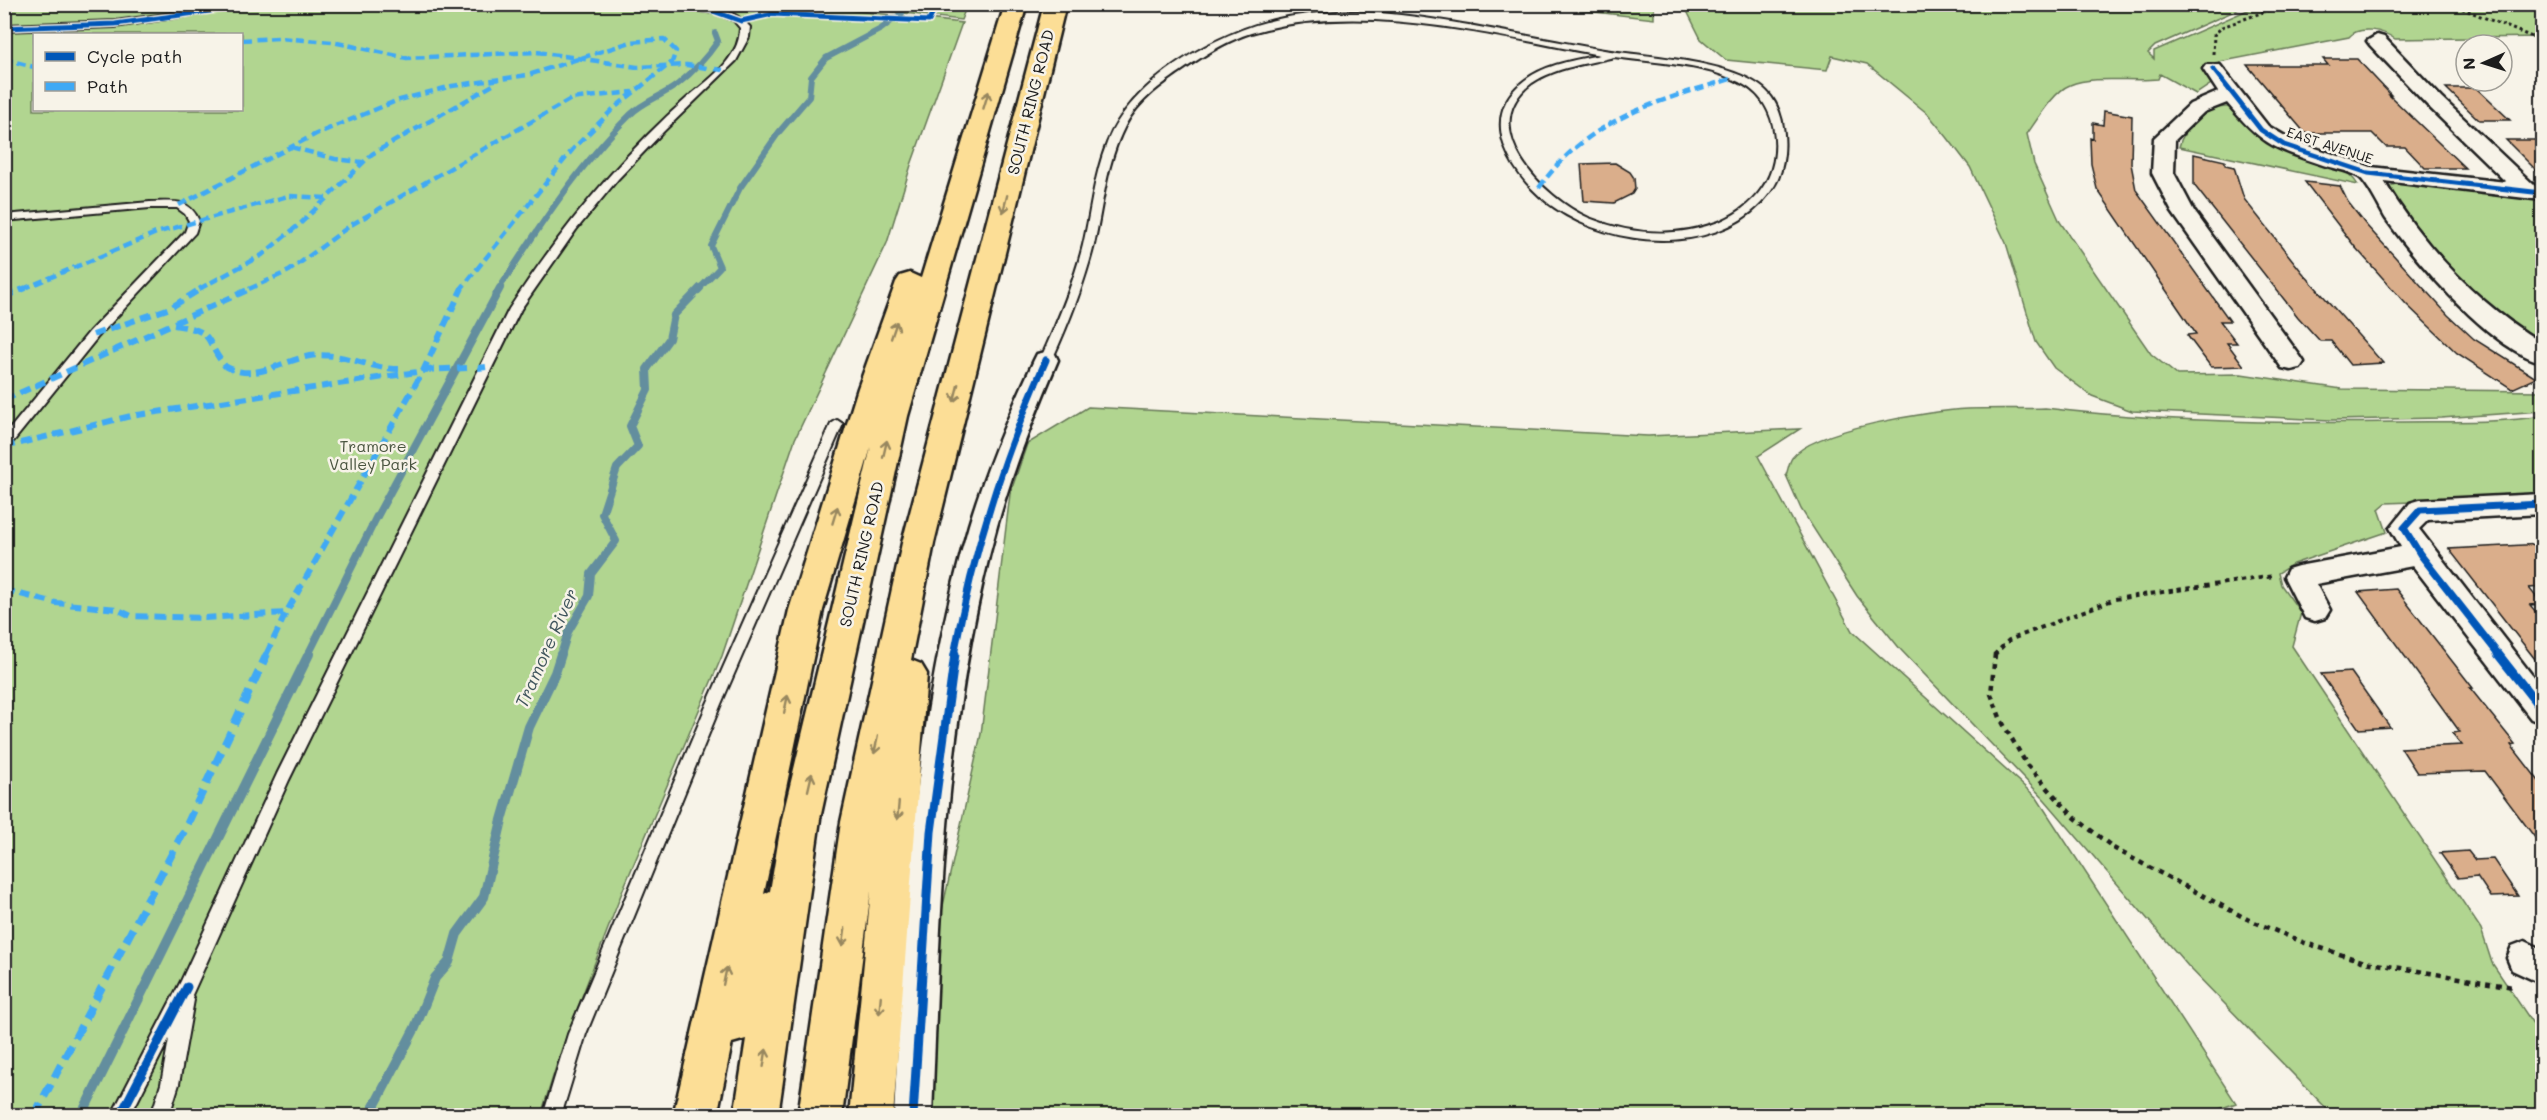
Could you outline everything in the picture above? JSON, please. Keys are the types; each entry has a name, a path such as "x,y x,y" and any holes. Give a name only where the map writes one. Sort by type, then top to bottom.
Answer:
{"highway":[{"name":"SOUTH RING ROAD","path":"756,1116 801,819 893,416 972,145 1016,4"},
{"name":"SOUTH RING ROAD","path":"820,1116 860,822 918,543 1055,4"},
{"path":"694,1116 806,610 873,388 920,255 972,145"},
{"path":"870,1116 899,804 918,543"},
{"path":"704,1116 801,819"}],"street":[{"name":"EAST AVENUE","path":"2377,41 2435,102 2536,193"},
{"name":"EAST AVENUE","path":"2213,69 2230,94 2261,130 2273,140 2368,172 2536,193"},
{"path":"2230,94 2197,108 2165,138 2163,173 2183,212 2291,362"},
{"path":"2368,172 2387,206 2457,289 2497,325 2542,354"},
{"path":"914,1116 921,966 943,724 952,666 974,561 992,495 1022,412 1046,360"},
{"path":"2542,504 2421,510 2404,528 2420,554 2542,710"},
{"path":"2315,610 2298,577 2420,554"}],"lane":[{"path":"4,28 115,24 260,4"},
{"path":"120,1116 187,987 282,779 514,309 556,249 606,185 723,70 745,42 745,27 731,16 704,9 656,4"},
{"path":"1046,360 1074,299 1089,242 1101,178 1131,109 1191,58 1256,27 1283,19 1336,12 1380,13 1413,17 1711,71 1760,90 1771,104 1777,122 1777,170 1767,190 1744,212 1720,228 1685,235 1642,235 1601,226 1561,207 1550,199 1518,161 1505,136 1505,116 1514,98 1525,84 1543,73 1614,54"},
{"path":"4,39 20,28"},
{"path":"4,218 150,205 179,205 190,212 194,221 190,233 93,335 4,445"},
{"path":"552,1116 577,1034 714,704 837,424"},
{"path":"160,1116 170,1084 187,987"}],"path":[{"path":"2213,69 2213,39 2217,30 2233,22 2286,4"},
{"path":"2451,4 2542,41"},
{"path":"2298,577 2275,576 2219,582 2115,599 2009,640 1994,655 1991,694 2001,720 2027,765 2073,816 2115,849 2247,919 2305,943 2365,962 2521,988 2534,962"}],"green space":[{"name":"Tramore Valley Park","path":"749,4 788,9 796,4 962,23 911,165 887,243 795,439 722,656 624,887 561,1051 541,1115 5,1115 4,5"},
{"path":"967,4 961,20 838,5"},
{"path":"1535,5 1654,5 1654,19"},
{"path":"1684,5 2257,5 2239,9 2155,46 2148,53 2154,59 2154,51 2259,5 2542,5 2542,37 2514,37 2514,33 2454,33 2454,38 2395,39 2378,31 2365,30 2353,33 2349,37 2203,65 2214,82 2196,94 2160,74 2158,79 2148,80 2102,79 2080,82 2058,93 2027,134 2034,164 2060,222 2151,354 2177,375 2241,374 2342,389 2542,391 2542,411 2441,418 2331,420 2132,411 2092,396 2054,368 2036,342 2006,243 1970,167 1928,114 1867,64 1832,56 1827,70 1726,60 1701,39"},
{"path":"2227,107 2232,108 2268,143 2332,165 2351,176 2358,185 2179,147 2185,133 2204,114"},
{"path":"2398,183 2542,200 2542,342 2538,342 2488,308 2433,250 2388,195 2390,186"},
{"path":"1088,407 1648,436 1800,429 1758,456 1852,631 2037,798 2236,1103 2200,1116 933,1116 935,942 981,734 1010,494 1027,444"},
{"path":"2045,408 2176,419 2265,422 2469,422 2542,416 2542,497 2386,503 2379,509 2387,532 2293,564 2278,573 2281,585 2301,613 2292,646 2481,929 2492,963 2542,1037 2542,1115 2373,1116 2328,1110 2188,966 2045,800 1901,650 1857,596 1801,509 1786,475 1792,458 1804,448 1823,438 1874,423 1950,410"}],"building":[{"path":"2323,59 2357,59 2391,95 2389,95 2465,168 2425,168 2405,147 2386,147 2372,133 2305,133 2247,65 2328,65"},
{"path":"2446,88 2454,88 2454,93 2481,93 2510,120 2479,120"},
{"path":"2104,111 2132,116 2131,164 2136,190 2230,321 2220,321 2237,343 2227,343 2244,366 2211,367 2187,335 2196,334 2097,189 2091,164 2090,138 2093,139 2093,123 2103,125"},
{"path":"2506,140 2542,140 2542,176"},
{"path":"2194,154 2225,161 2225,165 2234,167 2244,199 2302,272 2383,363 2350,365 2331,341 2320,341 2298,317 2194,185"},
{"path":"1615,163 1630,172 1634,178 1635,189 1632,194 1614,203 1584,201 1581,164"},
{"path":"2305,182 2340,186 2348,202 2366,225 2448,315 2474,339 2536,378 2512,389 2457,353 2406,304 2355,247"},
{"path":"2542,544 2542,587 2529,588 2542,604 2530,605 2542,619 2542,668 2449,549"},
{"path":"2396,589 2515,744 2511,745 2542,785 2542,847 2485,771 2417,773 2401,748 2462,745 2452,733 2460,732 2358,592"},
{"path":"2351,672 2390,727 2359,729 2321,674"},
{"path":"2468,851 2475,860 2493,859 2518,896 2491,897 2477,876 2458,878 2440,853"}],"waterway":[{"name":"Tramore River","path":"699,289 720,267 711,246 740,188 779,132 809,97 811,77 826,58 881,29 902,13 905,4"},
{"path":"499,289 544,220 594,154 636,109 684,79 718,41 715,33"},
{"path":"308,655 375,520 500,288"},
{"name":"Tramore River","path":"561,655 568,632 589,596 591,574 616,541 602,514 617,468 638,446 630,426 648,390 647,369 669,339 674,315 700,288"},
{"path":"81,1116 309,654"},
{"name":"Tramore River","path":"369,1116 415,1028 435,978 449,962 457,934 484,897 502,820 529,727 555,673 561,654"}],"marked path":[{"path":"243,40 279,38 333,42 407,58 537,52 637,67 687,65 707,68"},
{"path":"34,1116 63,1065 185,829 286,613 423,371 460,290 573,149 613,109 672,62 676,51 664,39 631,42 528,75 452,86 396,101 316,134 179,205"},
{"path":"4,59 33,67"},
{"path":"715,69 723,70"},
{"path":"1539,188 1555,165 1575,146 1599,129 1652,104 1734,78"},
{"path":"93,335 170,308 218,277 262,255 301,223 372,154 493,85"},
{"path":"4,400 289,271 351,225 571,99 633,92"},
{"path":"291,147 335,159 362,162"},
{"path":"4,297 156,233 288,196 326,198"},
{"path":"174,325 192,327 203,332 210,338 225,366 243,373 263,371 302,358 326,355 347,357 382,367 401,369"},
{"path":"478,368 486,367"},
{"path":"423,370 467,368"},
{"path":"4,447 131,416 423,371"},
{"path":"4,590 56,603 117,609 131,616 205,618 286,613"}],"cycle path":[{"path":"4,28 115,24 260,4"},
{"path":"656,4 710,10 741,21 773,14 929,21 937,4"},
{"path":"2213,69 2230,94 2261,130 2284,145 2368,173 2542,193"},
{"path":"913,1116 920,974 931,832 938,761 960,621 982,527 1006,454 1046,360"},
{"path":"2542,504 2420,510 2404,528 2420,554 2542,710"},
{"path":"120,1116 187,987"}]}
